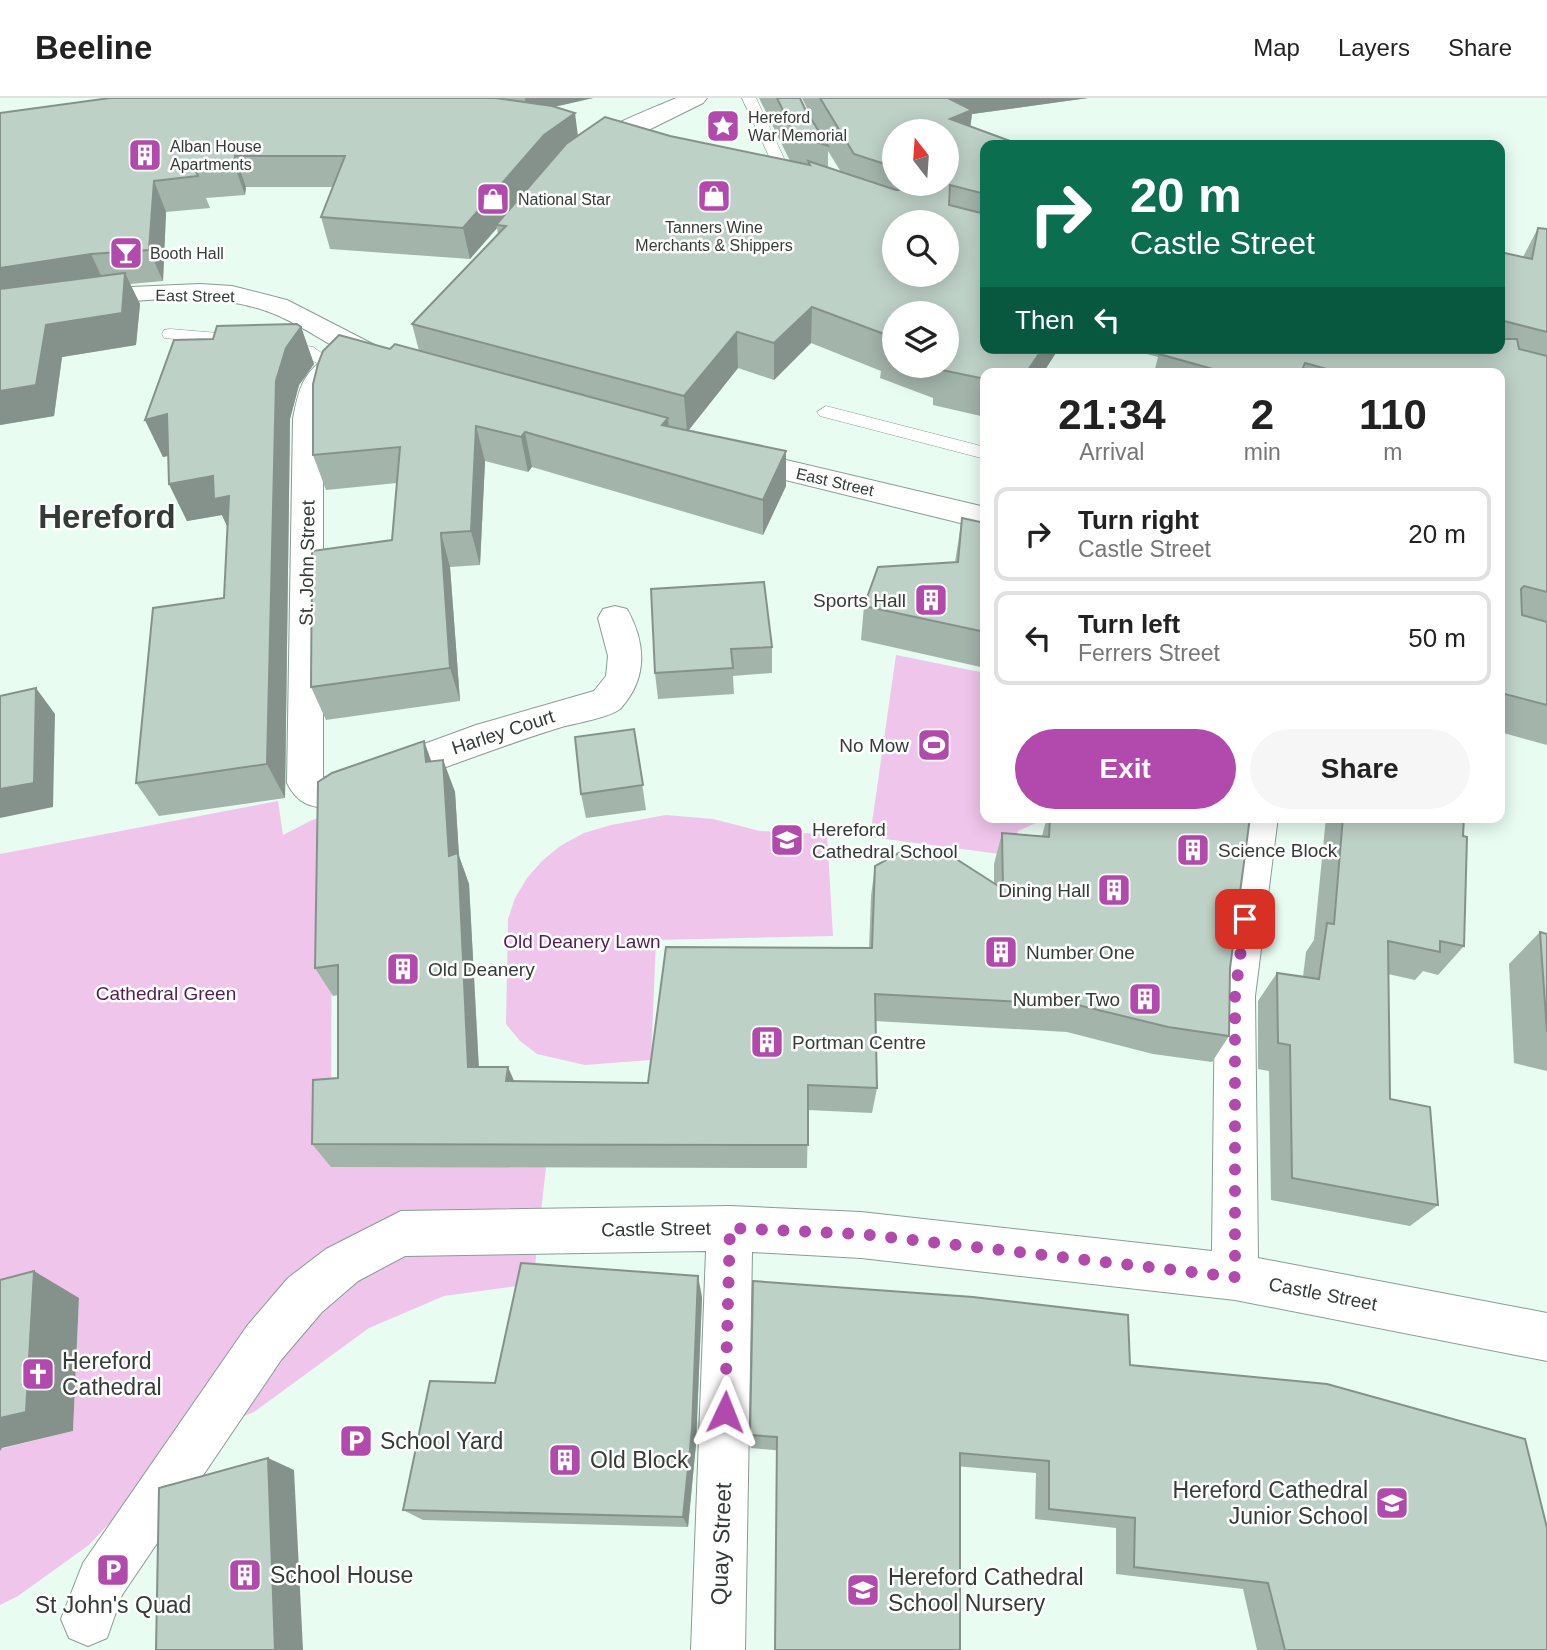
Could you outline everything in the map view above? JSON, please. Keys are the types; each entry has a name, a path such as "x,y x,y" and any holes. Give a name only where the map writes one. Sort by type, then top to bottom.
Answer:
{"street":[{"path":"571,164 612,136 684,111"},
{"path":"571,130 612,136"},
{"path":"763,172 813,189"},
{"name":"East Street","path":"0,312 159,295 230,294 260,300 306,316 344,358 405,364"},
{"name":"St. John Street","path":"316,793 304,783 308,419 314,386 344,358"},
{"name":"East Street","path":"703,449 980,517"},
{"name":"Harley Court","path":"316,793 332,793 489,735 606,701 623,679 625,656 615,618"},
{"path":"1235,1277 1235,996 1258,823"},
{"name":"Castle Street","path":"88,1619 101,1581 264,1343 305,1295 342,1265 401,1234 730,1228 861,1234 1235,1277 1547,1337"},
{"name":"Quay Street","path":"718,1650 730,1228"}],"lane":[{"path":"748,98 788,181"},
{"path":"170,334 233,338 344,358"},
{"path":"826,412 980,452"}],"green space":[{"name":"No Mow","path":"896,655 980,672 980,823 1036,823 1018,831 1015,856 870,837"},
{"name":"Cathedral Green","path":"278,801 283,835 312,820 332,815 331,1167 546,1167 533,1284 444,1296 369,1328 254,1412 174,1444 143,1487 89,1545 18,1596 0,1605 0,1449 73,1431 79,1299 0,1317 0,854"},
{"name":"Old Deanery Lawn","path":"666,815 713,819 760,831 827,834 833,936 656,940 651,1060 585,1065 537,1054 520,1041 506,1024 508,919 515,898 527,878 560,846 584,833 611,825"}],"building":[{"path":"110,98 495,98 552,106 575,113 544,135 463,228 321,217 345,156 235,156 234,164 194,167 198,176 154,181 149,250 91,254 0,268 0,113"},
{"path":"777,98 800,98 828,146 795,135"},
{"path":"820,98 948,98 972,110 950,119 882,119 882,163 854,154"},
{"path":"605,117 670,136 810,165 808,161 882,185 882,196 949,196 949,205 980,213 980,354 1039,354 1029,368 980,368 980,378 959,374 959,301 882,301 882,333 812,307 774,343 737,332 684,396 412,324 506,226 496,225 566,144"},
{"path":"959,122 1007,140 980,140 980,193 959,187"},
{"path":"1538,228 1547,229 1547,332 1505,321 1505,253 1532,259"},
{"path":"125,273 122,313 46,325 36,385 0,391 0,289"},
{"path":"297,324 301,327 286,348 276,381 267,764 136,783 153,608 224,598 229,496 214,499 213,476 169,484 167,414 145,420 174,340 213,339 217,326"},
{"path":"339,335 390,349 395,344 668,418 662,425 786,451 763,500 525,432 521,437 476,426 471,531 441,533 450,668 311,687 312,551 392,540 400,447 313,455 313,384 323,351"},
{"path":"1505,339 1517,339 1519,349 1547,356 1547,592 1524,586 1521,589 1522,615 1547,622 1547,705 1505,694 1505,368 1323,368 1305,363 1303,368 1209,368 1159,354 1505,354"},
{"path":"962,518 980,522 980,631 864,606 878,567 958,562"},
{"path":"764,582 772,647 731,649 733,668 655,673 651,589"},
{"path":"36,688 34,783 0,789 0,696"},
{"path":"634,729 643,785 581,794 575,737"},
{"path":"424,741 426,762 443,760 449,856 458,853 468,1067 508,1067 506,1081 648,1083 666,947 872,948 875,866 906,849 939,848 1003,889 1002,833 1049,837 1050,823 1249,823 1230,968 1229,1036 1168,1027 1078,1005 875,994 877,1088 808,1085 808,1145 312,1144 313,1080 338,1078 338,965 315,968 318,782 332,773"},
{"path":"1342,823 1464,823 1463,836 1467,837 1464,946 1440,941 1440,952 1388,941 1390,1099 1430,1107 1438,1205 1292,1178 1290,1045 1278,1043 1277,973 1319,979 1327,923 1334,924"},
{"path":"1540,932 1547,934 1547,1032"},
{"name":"Old Block","path":"521,1263 698,1276 692,1429 683,1517 403,1510 430,1381 495,1383"},
{"path":"34,1271 26,1412 0,1418 0,1280"},
{"path":"753,1281 973,1297 1128,1315 1130,1365 1327,1384 1525,1439 1547,1528 1547,1650 1285,1650 1268,1583 1134,1567 1135,1518 1049,1509 1049,1461 960,1453 960,1650 775,1650 777,1437 750,1435"},
{"name":"School House","path":"268,1458 275,1650 156,1650 159,1488"}],"place":[{"name":"Hereford War Memorial","path":"723,126"},
{"name":"Alban House Apartments","path":"145,155"},
{"name":"Tanners Wine Merchants & Shippers","path":"714,196"},
{"name":"National Star","path":"493,199"},
{"name":"Booth Hall","path":"126,253"},
{"name":"Sports Hall","path":"931,600"},
{"name":"No Mow","path":"934,745"},
{"name":"Hereford Cathedral School","path":"787,840"},
{"name":"Science Block","path":"1193,850"},
{"name":"Dining Hall","path":"1114,890"},
{"name":"Number One","path":"1001,952"},
{"name":"Old Deanery","path":"403,969"},
{"name":"Number Two","path":"1145,999"},
{"name":"Portman Centre","path":"767,1042"},
{"name":"Hereford Cathedral","path":"38,1374"},
{"name":"School Yard","path":"356,1441"},
{"name":"Old Block","path":"565,1460"},
{"name":"Hereford Cathedral Junior School","path":"1392,1503"},
{"name":"St John's Quad","path":"113,1570"},
{"name":"School House","path":"245,1575"},
{"name":"Hereford Cathedral School Nursery","path":"863,1590"}],"district":[{"name":"Hereford","path":"107,516"}],"route":[{"path":"725,1412 730,1228 861,1234 1235,1277 1235,996 1245,919"}]}
